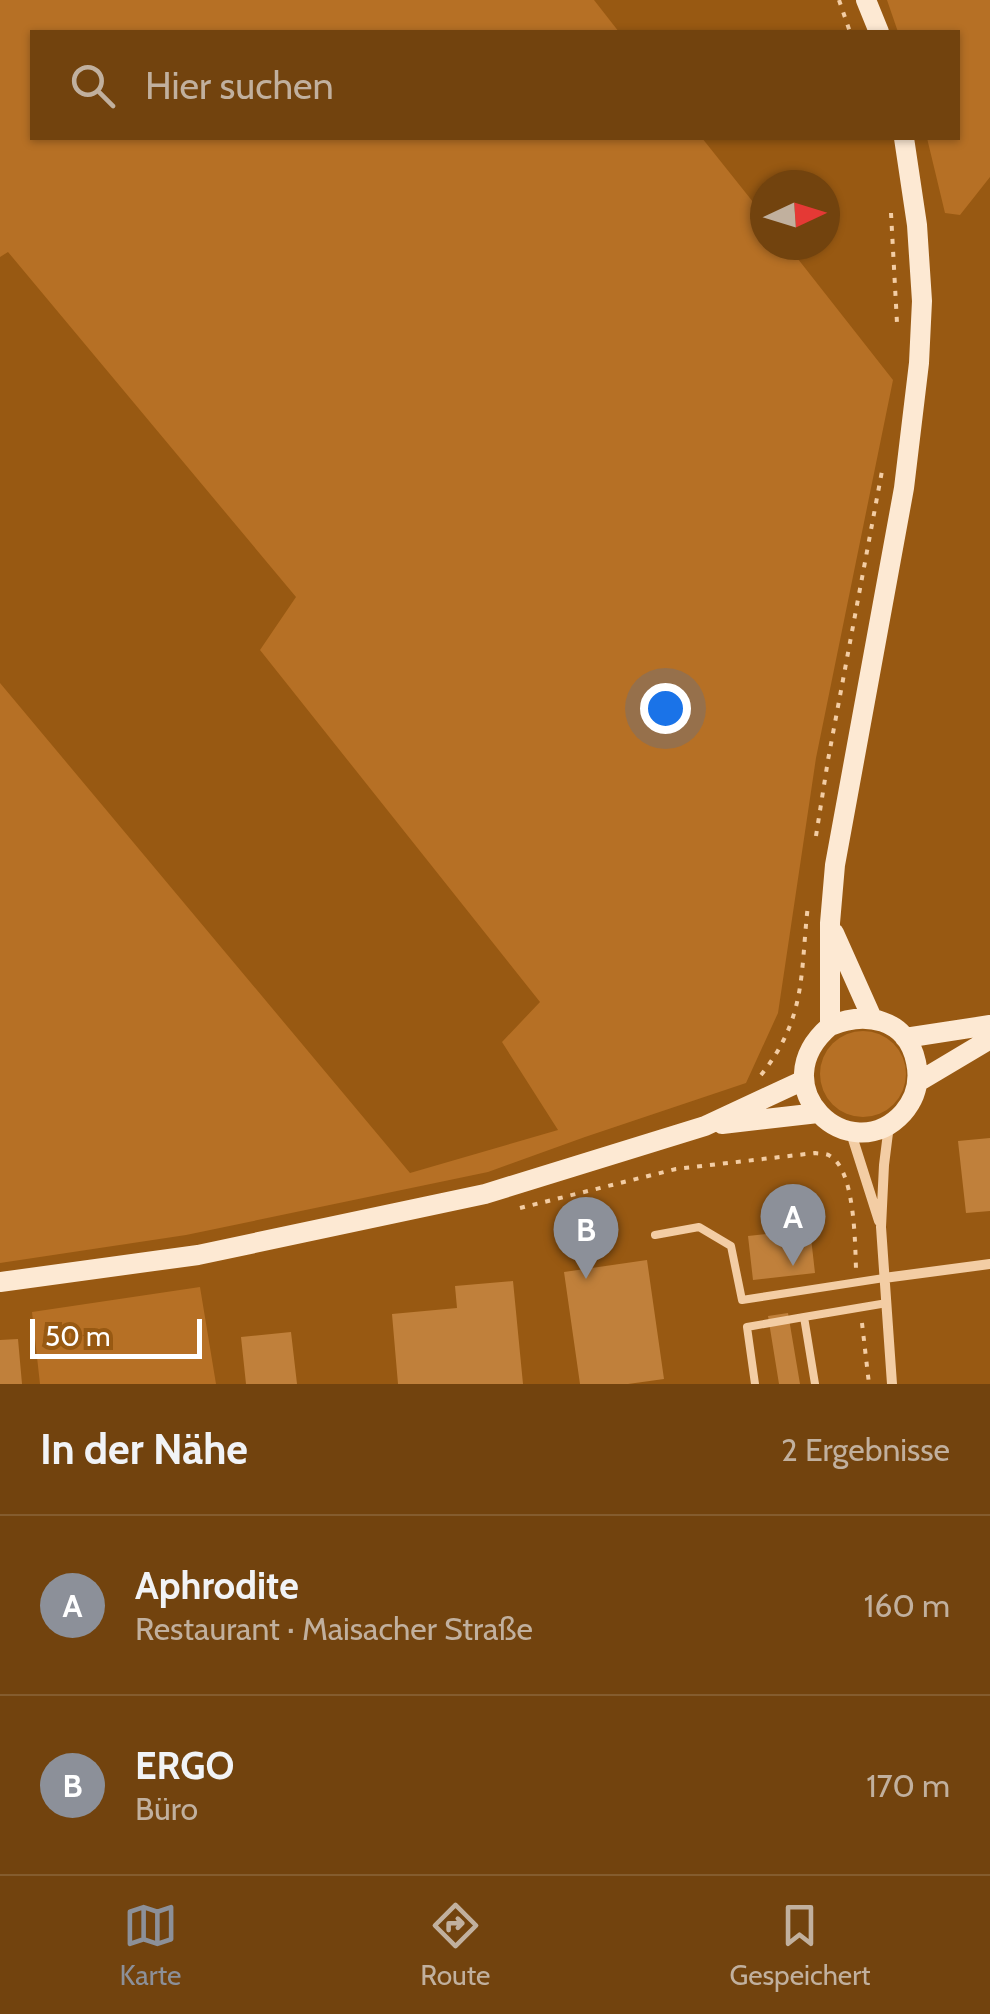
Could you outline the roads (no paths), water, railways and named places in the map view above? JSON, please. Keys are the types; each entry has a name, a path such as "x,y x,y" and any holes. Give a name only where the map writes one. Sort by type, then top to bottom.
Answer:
{"main road":[{"path":"866,0 878,30"},
{"path":"830,1026 830,923 835,865 904,488 919,363 922,300 904,140"},
{"path":"830,923 872,1018"},
{"path":"847,1018 872,1018 905,1038 914,1054 918,1082 910,1104 890,1124 877,1130 850,1131 835,1126 818,1112 806,1094 804,1064 818,1036 830,1026 847,1018"},
{"path":"905,1038 990,1025"},
{"path":"918,1082 990,1039"},
{"path":"0,1282 198,1255 466,1198 705,1126 804,1080"},
{"path":"705,1126 818,1112"}],"street":[{"path":"890,1124 881,1227 892,1384"},
{"path":"850,1131 881,1227"},
{"path":"884,1278 990,1264"}],"lane":[{"path":"654,1235 698,1227 731,1246 742,1300 884,1278"},
{"path":"755,1384 747,1327 887,1302"},
{"path":"804,1318 815,1384"}],"place":[{"name":"Aphrodite","path":"793,1266"},
{"name":"ERGO","path":"586,1279"}]}
